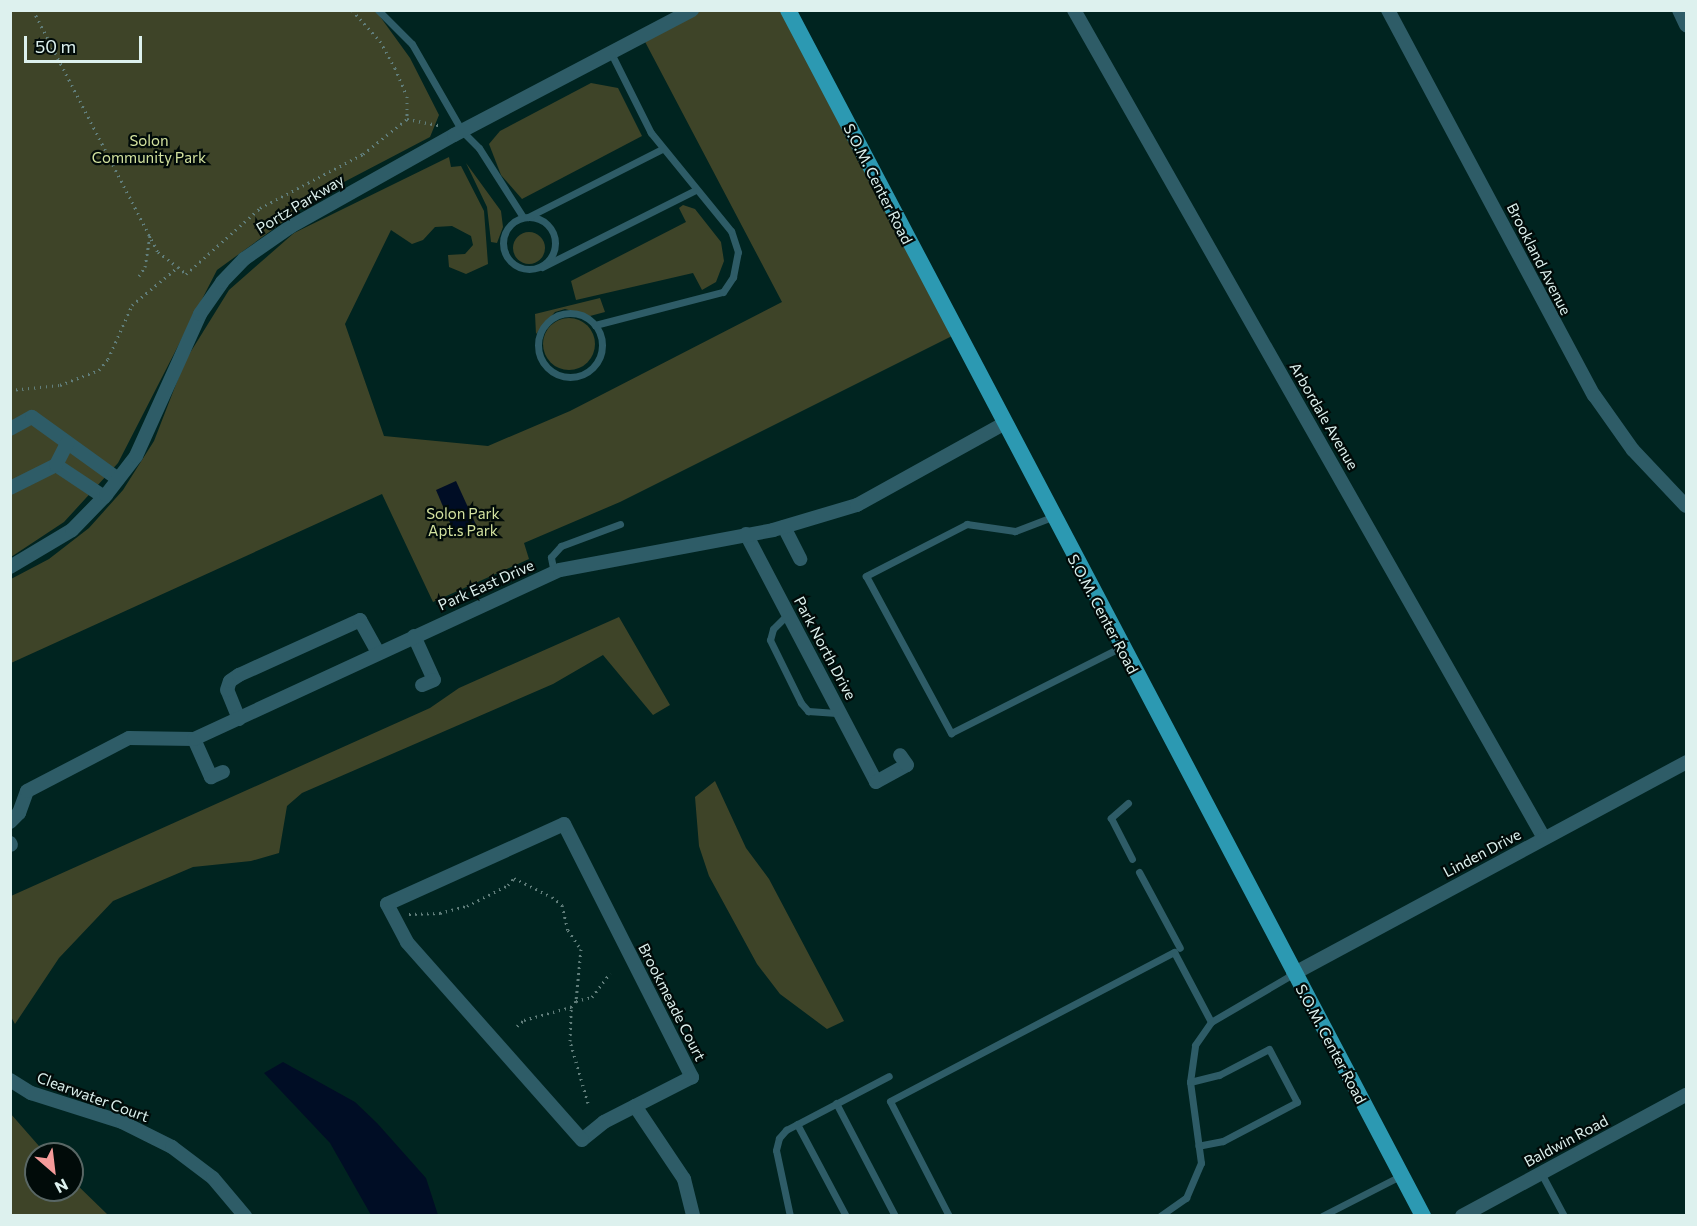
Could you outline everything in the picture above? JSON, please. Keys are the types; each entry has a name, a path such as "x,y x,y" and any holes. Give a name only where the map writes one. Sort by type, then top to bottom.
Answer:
{"main road":[{"name":"S.O.M. Center Road","path":"788,10 1120,647 1423,1215"}],"street":[{"name":"Portz Parkway","path":"10,567 72,530 118,479 135,456 200,314 222,282 244,260 290,227 462,131 692,10"},
{"name":"Arbordale Avenue","path":"1074,10 1544,838"},
{"name":"Brookland Avenue","path":"1388,10 1594,394 1633,450 1686,506"},
{"path":"1679,10 1686,26"},
{"path":"10,429 32,417 118,479"},
{"name":"Park East Drive","path":"10,822 19,813 27,791 129,738 194,739 554,573 784,527 856,505 1003,424"},
{"path":"10,488 56,465 67,443"},
{"path":"56,465 104,497"},
{"path":"784,527 800,559"},
{"name":"Park North Drive","path":"746,534 876,782 907,765 900,755"},
{"path":"239,718 227,690 239,675 360,620 378,653"},
{"path":"414,636 434,680 422,685"},
{"path":"194,739 211,777 223,772"},
{"name":"Linden Drive","path":"1293,974 1686,762"},
{"name":"Brookmeade Court","path":"564,824 692,1077 635,1106 604,1122 582,1140 407,942 387,904 564,824"},
{"name":"Clearwater Court","path":"10,1080 31,1094 122,1122 172,1147 213,1179 245,1215"},
{"name":"Baldwin Road","path":"1462,1215 1686,1095"},
{"path":"635,1106 680,1171 693,1215"}],"lane":[{"path":"378,10 412,44 462,131 479,148 526,217 549,226 555,236 551,259 542,267"},
{"path":"595,325 602,350 591,369 571,378 551,372 539,343 543,324 551,317 571,312 595,325 723,292 733,277 738,252 731,231 662,149 611,53"},
{"path":"662,149 526,217 507,229 503,249 513,265 523,270 542,267 696,190"},
{"path":"1052,517 1015,531 967,524 866,576 951,734 1120,647"},
{"path":"554,573 550,557 561,546 620,524"},
{"path":"788,614 773,629 770,640 801,703 808,711 840,713"},
{"path":"1128,803 1111,818 1132,859"},
{"path":"1139,872 1180,948"},
{"path":"949,1215 890,1101 1174,952 1211,1022"},
{"path":"1161,1215 1186,1198 1201,1163 1190,1082 1195,1044 1211,1022 1293,974"},
{"path":"1190,1082 1219,1075 1269,1049 1297,1102 1223,1141 1198,1146"},
{"path":"792,1215 777,1150 779,1138 797,1124 889,1076"},
{"path":"836,1103 895,1215"},
{"path":"797,1124 846,1215"},
{"path":"1541,1173 1564,1215"},
{"path":"1322,1215 1402,1175"}],"path":[{"path":"33,10 158,252 186,274 260,208 363,154 407,118 439,124"},
{"path":"352,10 380,41 395,68 407,96 407,118"},
{"path":"139,276 145,267 150,235"},
{"path":"10,390 60,386 99,370 108,359 132,305 178,267"},
{"path":"409,914 440,913 467,906 508,885 514,878 552,897 562,905 568,930 582,957 575,989 576,1001"},
{"path":"517,1026 571,1007 576,1001 591,997 610,973"},
{"path":"571,1007 570,1041 588,1103"}],"green space":[{"name":"Solon Community Park","path":"11,11 376,11 410,58 439,115 430,137 323,193 217,270 118,463 64,522 11,557"},
{"name":"Solon Park Apt.s Park","path":"692,11 788,11 956,334 620,502 524,543 529,559 433,602 382,494 11,663 11,579 49,559 89,528 123,490 154,441 185,361 229,290 294,233 449,157 451,167 461,166 484,211 488,264 466,274 449,267 448,255 465,254 473,245 471,236 452,226 435,227 423,240 412,244 391,230 345,324 384,436 488,446 570,411 782,302 642,36"},
{"path":"591,83 618,88 642,136 522,199 501,175 489,144 500,131"},
{"path":"466,163 501,211 503,227 497,243 491,242 487,207"},
{"path":"683,205 695,209 721,242 724,261 716,282 702,290 693,273 576,300 571,281 686,222 679,208"},
{"path":"529,232 540,237 545,248 540,259 529,264 518,259 513,248 518,237"},
{"path":"600,298 605,312 590,316 565,309 555,312 536,334 535,314"},
{"path":"569,318 583,322 591,330 595,344 591,358 583,366 569,370 555,366 547,358 543,344 547,330 555,322"},
{"path":"619,617 670,705 653,715 603,655 553,684 302,793 287,806 279,853 251,861 193,867 113,901 59,958 15,1024 10,1015 11,896 430,708 459,688"},
{"path":"715,781 746,848 769,879 844,1021 827,1029 780,994 757,964 709,876 699,846 695,797"},
{"path":"10,1113 35,1142 24,1142 24,1202 84,1202 84,1192 108,1215 11,1215"}],"water":[{"path":"456,481 477,527 456,537 436,490"},
{"path":"283,1062 355,1102 377,1123 426,1178 438,1215 371,1215 330,1143 264,1073"}]}
